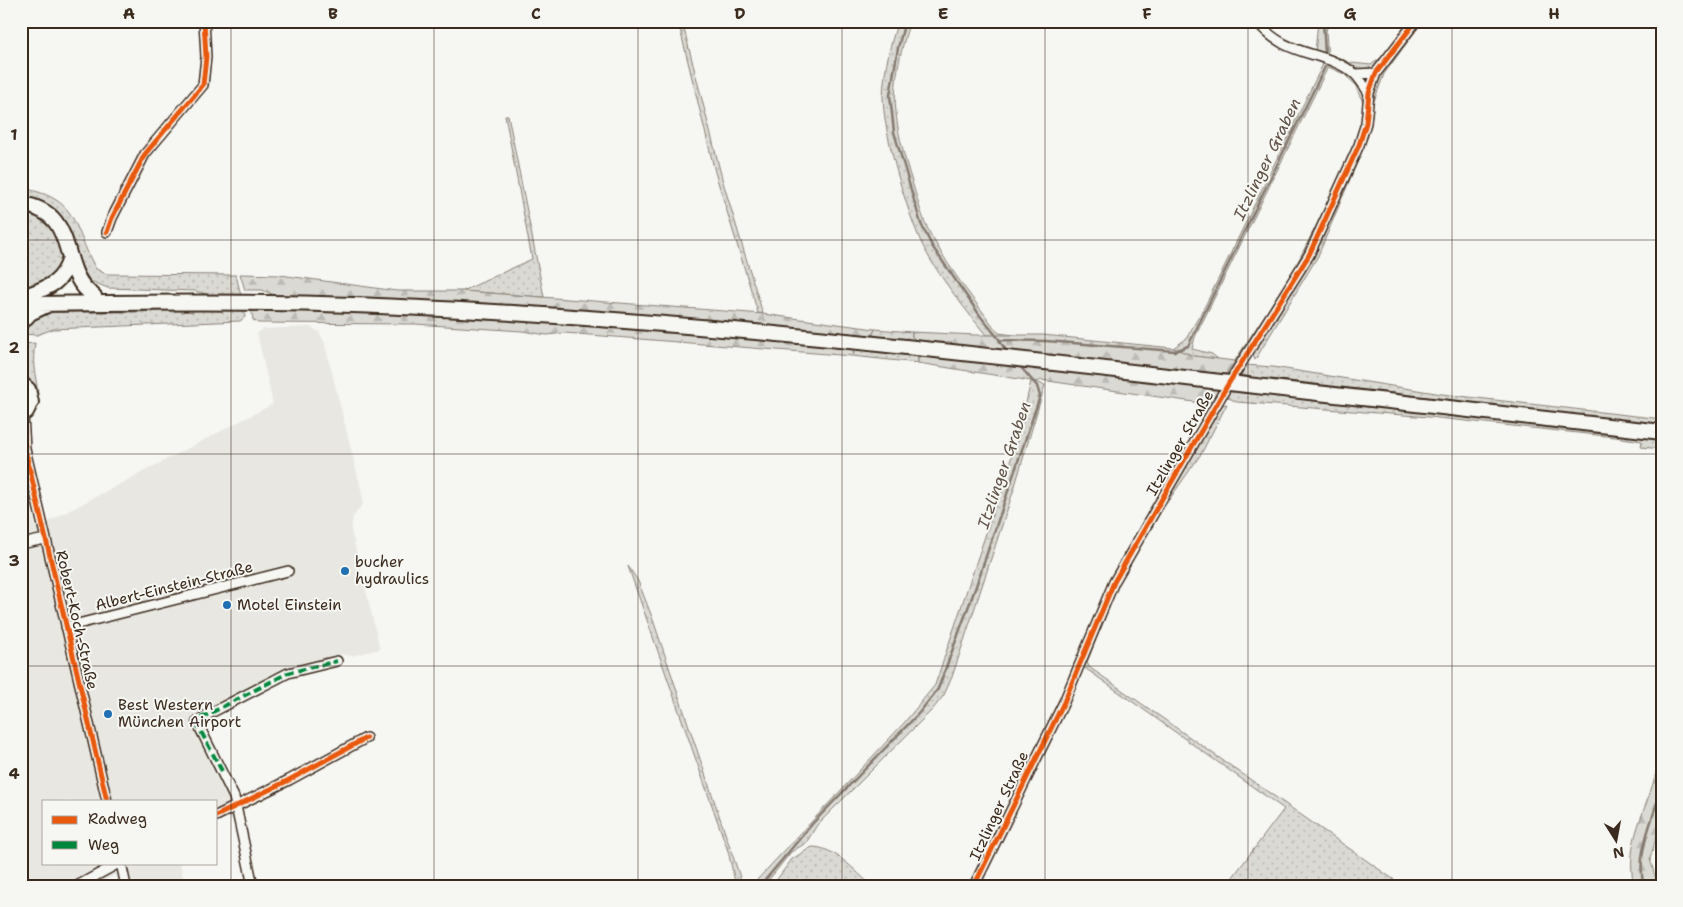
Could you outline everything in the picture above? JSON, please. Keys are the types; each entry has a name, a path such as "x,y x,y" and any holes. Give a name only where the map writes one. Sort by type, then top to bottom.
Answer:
{"main road":[{"path":"21,204 40,210 54,221 67,241 70,258 80,284 94,296"},
{"path":"23,298 56,284 64,275 70,258"},
{"path":"23,298 94,296 170,297 202,301 513,313 640,322 773,333 978,354 1662,432"},
{"path":"23,298 50,304 170,304 202,301"},
{"path":"21,324 30,313 50,304"},
{"path":"21,382 29,389 32,402 22,416"}],"street":[{"path":"108,232 112,218 146,154 203,85 206,57 204,21"},
{"path":"1257,21 1271,38 1294,49 1337,64 1355,74 1369,93"},
{"name":"Itzlinger Straße","path":"974,886 1064,702 1124,564 1190,453 1227,386 1298,275 1321,231 1361,139 1368,114 1369,93 1376,73 1416,21"},
{"path":"1355,74 1376,73"},
{"name":"Robert-Koch-Straße","path":"22,416 26,438 23,443 106,800"},
{"path":"21,544 45,539"},
{"name":"Albert-Einstein-Straße","path":"66,627 288,572"},
{"path":"253,886 234,797 198,726 199,719 288,673 337,661"},
{"path":"218,815 366,738"},
{"path":"77,886 118,864"},
{"path":"120,864 126,886"}],"shaded area":[{"path":"310,327 319,332 324,341 362,493 363,504 353,517 351,530 380,649 351,656 342,654 287,670 191,721 233,805 232,820 228,817 218,822 218,800 42,800 42,864 180,864 185,886 118,886 115,875 94,886 21,886 21,462 36,528 273,404 257,333 263,329"}],"green space":[{"path":"678,21 682,21 723,182 763,314 758,313 715,172"},
{"path":"898,21 910,21 898,66 895,104 897,122 906,162 925,222 949,265 996,330 999,333 1021,336 986,335 939,273 918,235 895,166 884,111 883,96 886,67"},
{"path":"1318,21 1329,21 1326,31 1328,59 1315,53"},
{"path":"1409,21 1413,21 1377,69 1358,69 1328,59 1327,53 1351,63 1371,65 1382,57"},
{"path":"1419,21 1423,21 1384,74 1373,104 1372,95 1381,73"},
{"path":"1290,50 1345,71 1359,83 1366,99 1362,131 1298,269 1230,374 1226,374 1291,275 1352,152 1363,117 1364,104 1357,86 1344,74 1328,67 1195,337 1192,349 1212,354 1218,359 1194,356 1173,348 1186,339 1206,304 1323,64"},
{"path":"1371,108 1373,109 1368,136 1318,256 1255,360 1252,353 1289,294"},
{"path":"505,115 508,115 544,297 463,291 532,259"},
{"path":"21,188 54,199 64,207 72,216 96,269 107,274 236,275 241,296 209,295 195,291 108,288 90,281 77,258 68,230 21,199"},
{"path":"21,210 45,218 63,246 63,263 52,279 27,291 21,291"},
{"path":"240,274 280,275 397,291 463,291 763,314 875,329 872,336 575,313 277,296 262,290 245,290"},
{"path":"244,307 245,317 240,321 53,329 37,335 22,334 25,326 31,320 46,312 140,312"},
{"path":"251,307 552,320 852,347 854,354 852,356 565,333 547,335 522,331 415,324 258,323 253,320"},
{"path":"875,329 912,332 912,337 917,341 872,336"},
{"path":"912,332 976,335 1043,335 1173,348 1194,356 1235,361 1226,374 1220,374 917,341 912,337"},
{"path":"35,343 34,364 38,399 35,411 31,417 29,416 21,367 21,344"},
{"path":"852,347 918,354 918,363 852,356 854,354"},
{"path":"918,354 1219,388 1213,402 1194,402 1041,380 1038,382 918,363"},
{"path":"1245,365 1273,367 1442,394 1662,419 1662,425 1260,379 1238,374"},
{"path":"1031,381 1045,385 1014,489 952,677 944,695 933,709 817,825 806,843 791,852 764,886 748,886 755,882 904,723 935,685 1018,438"},
{"path":"1230,389 1662,436 1662,449 1641,447 1642,441 1615,437 1429,417 1237,402 1227,397"},
{"path":"1227,404 1201,454 1150,527 1121,578 1087,662 1089,667 1403,886 1226,886 1284,809 1082,666 1120,577 1221,405"},
{"path":"628,566 638,581 652,617 743,886 736,886 728,851"},
{"path":"1657,769 1662,770 1662,817 1650,859 1658,886 1634,886 1632,854 1634,840"},
{"path":"812,847 837,855 872,886 772,886 792,859"}],"waterway":[{"path":"905,21 890,95 894,132 921,224 932,246 981,317 999,339"},
{"name":"Itzlinger Graben","path":"1323,21 1325,54"},
{"name":"Itzlinger Graben","path":"1007,352 999,340 1046,341 1175,351 1188,346 1325,67"},
{"name":"Itzlinger Graben","path":"760,886 813,823 919,713 938,689 975,589 1040,396 1037,386 1019,365"},
{"path":"1644,886 1642,854 1657,803 1662,796"}],"marked path":[{"path":"222,771 198,726 199,719 288,673 337,661"}],"cycle path":[{"path":"107,232 112,218 145,154 203,85 206,57 204,21"},
{"path":"974,886 1064,702 1114,582 1227,386 1309,255 1359,145 1366,123 1369,93 1376,73 1416,21"},
{"path":"23,415 25,449 107,800"},
{"path":"218,815 289,780 366,738"}],"place":[{"name":"bucher hydraulics","path":"345,571"},
{"name":"Motel Einstein","path":"227,605"},
{"name":"Best Western München Airport","path":"108,714"}]}
